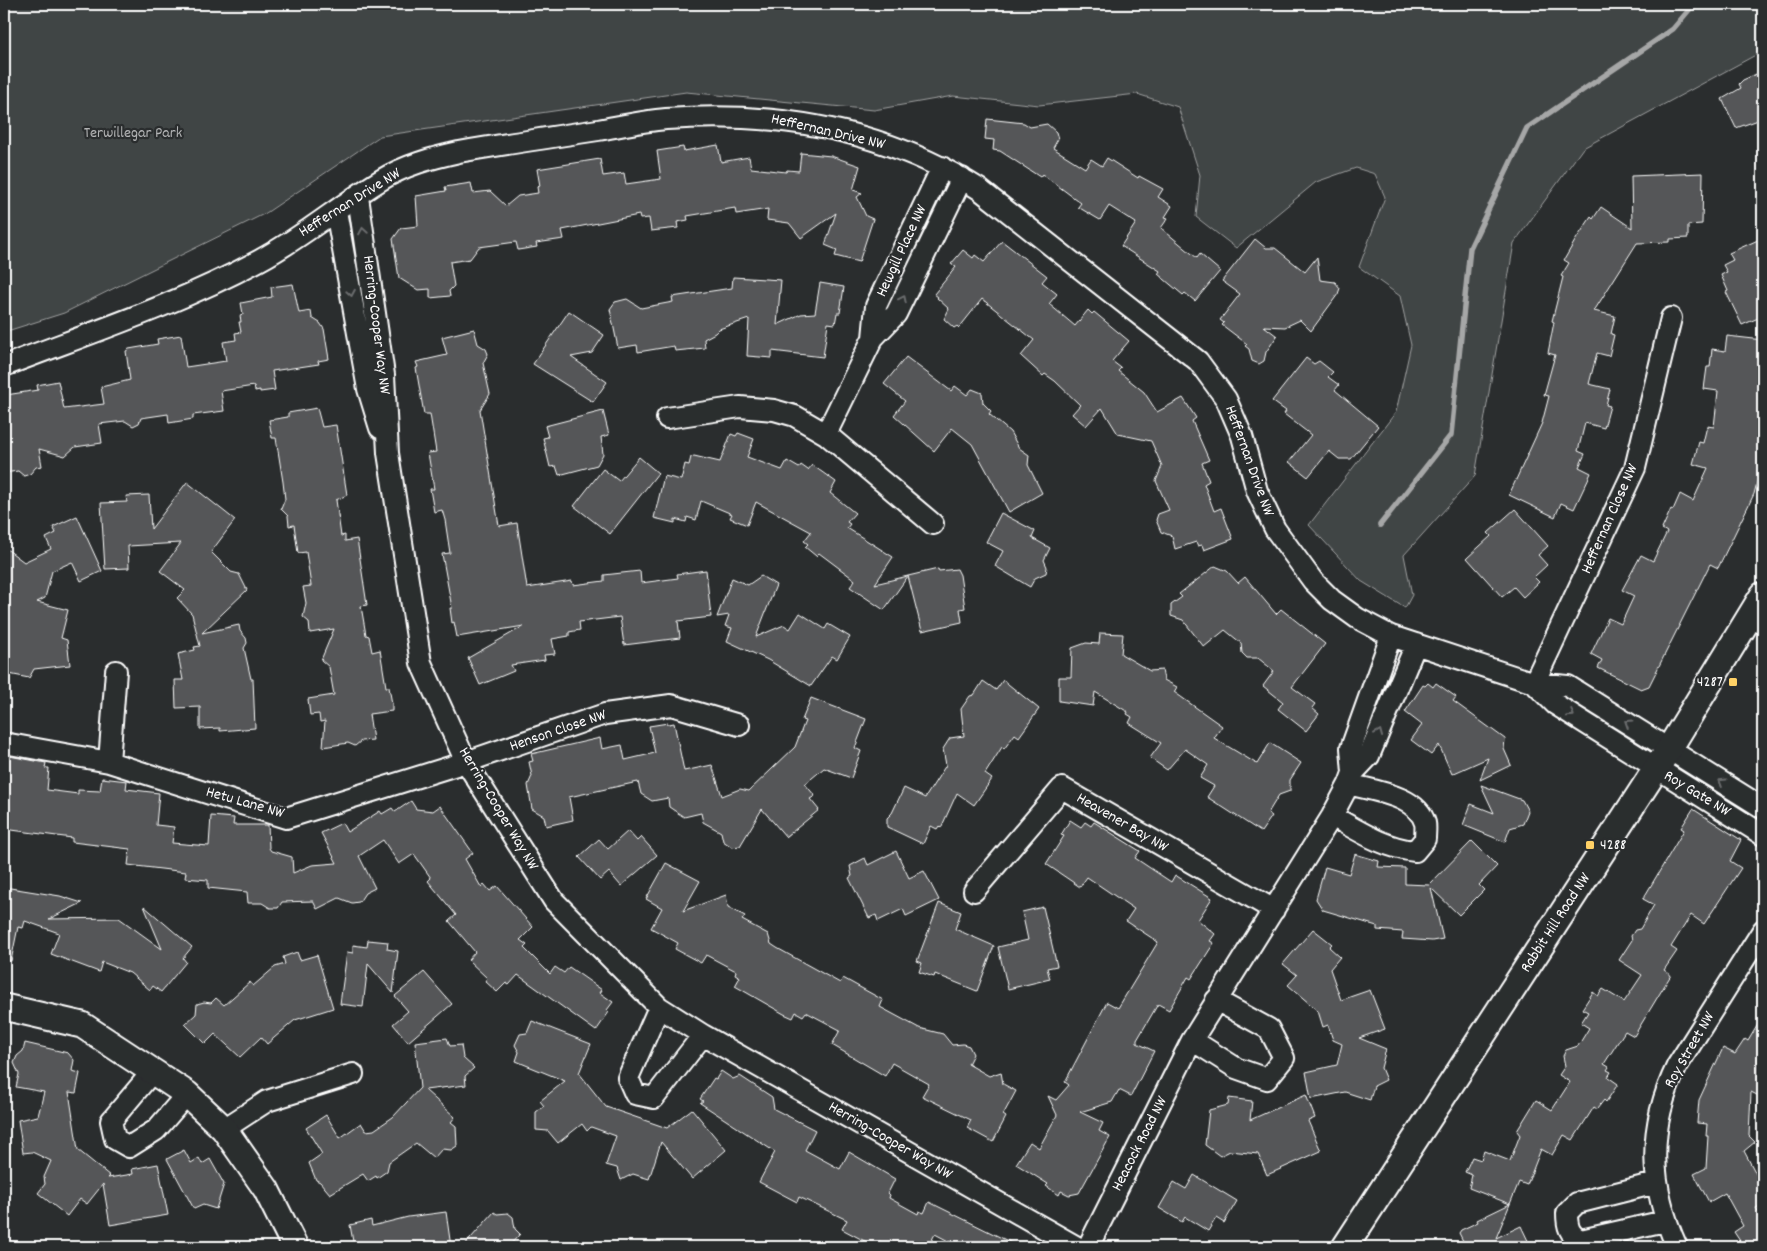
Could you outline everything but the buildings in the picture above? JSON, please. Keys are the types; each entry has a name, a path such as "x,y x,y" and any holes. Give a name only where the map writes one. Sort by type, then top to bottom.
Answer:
{"street":[{"name":"Heffernan Drive NW","path":"4,366 209,285 263,258 381,180 427,160 469,150 673,119 759,117 795,122 872,139 942,167 962,178 1000,204 1198,361 1226,398 1242,436 1257,491 1284,544 1313,581 1332,600 1357,618 1391,636 1534,683 1568,686 1662,759"},
{"name":"Hewgill Place NW","path":"873,338 876,306 942,167"},
{"name":"Hewgill Place NW","path":"826,434 873,338 896,314 962,178"},
{"name":"Herring-Cooper Way NW","path":"358,197 384,375 388,453 421,663 466,762 554,902 659,1007 704,1035 1077,1247"},
{"name":"Herring-Cooper Way NW","path":"336,211 368,389 388,453"},
{"name":"Heffernan Close NW","path":"1534,683 1635,468 1671,318"},
{"path":"667,418 740,407 756,408 795,416 826,434 933,524"},
{"name":"Rabbit Hill Road NW","path":"1345,1247 1662,759 1763,595"},
{"path":"1332,816 1381,843 1400,850 1416,851 1425,839 1425,823 1418,811 1404,800 1351,778 1351,748 1391,636"},
{"name":"Heacock Road NW","path":"1088,1247 1192,1040 1332,816 1351,778 1369,756 1416,644"},
{"path":"109,762 116,671"},
{"name":"Henson Close NW","path":"466,762 605,714 671,705 739,725"},
{"name":"Hetu Lane NW","path":"4,743 109,762 286,818 466,762"},
{"name":"Roy Gate NW","path":"1662,759 1763,808"},
{"name":"Roy Gate NW","path":"1662,759 1763,835"},
{"name":"Heavener Bay NW","path":"974,891 1062,788 1274,910"},
{"name":"Roy Street NW","path":"1677,1247 1665,1221 1656,1183 1656,1134 1668,1087 1677,1066 1763,930"},
{"path":"1192,1040 1236,1068 1267,1079 1284,1058 1269,1029 1216,1000"},
{"path":"4,1007 82,1025 187,1094 224,1129 266,1189 295,1247"},
{"path":"659,1007 628,1078 635,1094 654,1098 704,1035"},
{"path":"153,1071 111,1121 115,1139 129,1147 156,1130 187,1094"},
{"path":"224,1129 267,1101 354,1074"},
{"path":"1656,1183 1577,1203 1567,1213 1567,1223 1569,1231 1575,1238 1581,1240 1665,1221"}],"green space":[{"name":"Terwillegar Park","path":"4,4 1763,4 1763,51 1583,148 1514,243 1475,476 1404,555 1412,595 1405,608 1361,581 1309,525 1396,412 1411,345 1400,296 1359,267 1385,197 1375,174 1356,168 1316,182 1236,248 1196,217 1200,175 1178,107 1137,94 1039,105 953,96 874,110 686,92 380,136 266,213 64,313 4,332"}],"waterway":[{"path":"1380,525 1451,435 1470,248 1527,128 1673,29 1694,4"}],"place":[{"name":"4287","path":"1733,682"},
{"name":"4288","path":"1590,845"}]}
